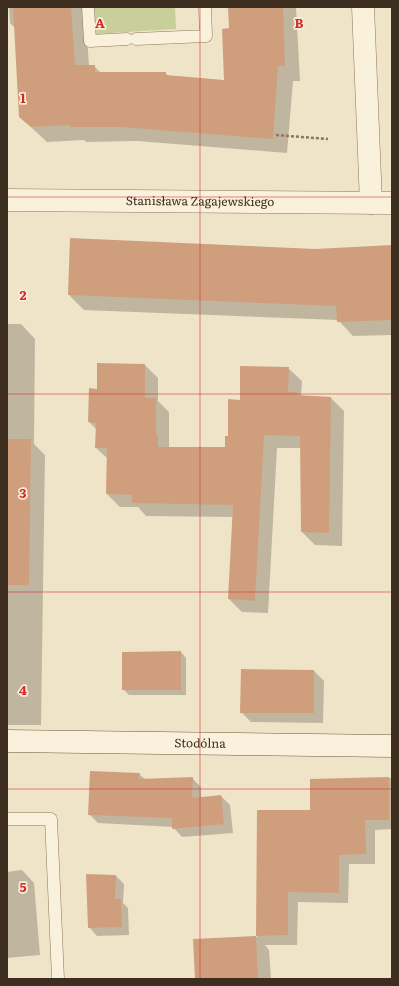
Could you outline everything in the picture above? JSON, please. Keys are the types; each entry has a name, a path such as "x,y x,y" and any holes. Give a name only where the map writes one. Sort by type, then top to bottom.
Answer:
{"street":[{"path":"363,7 382,203"},
{"name":"Stanisława Zagajewskiego","path":"7,200 382,203"},
{"name":"Stodólna","path":"7,741 392,746"}],"lane":[{"path":"88,7 90,40 206,36 204,7"},
{"path":"7,819 51,819 58,979"}],"path":[{"path":"276,135 328,139"}],"green space":[{"path":"94,7 175,7 176,29 95,34"}],"building":[{"path":"13,7 71,7 75,65 95,65 95,72 166,72 166,75 224,80 222,29 229,28 228,7 283,7 285,66 278,66 273,139 121,127 70,127 70,125 31,127 19,117"},
{"path":"70,238 315,249 392,245 392,320 337,322 336,306 68,295"},
{"path":"97,363 145,364 145,398 156,398 156,435 158,435 158,447 225,447 225,436 228,436 228,399 240,400 240,366 289,367 288,392 297,392 297,395 331,397 329,533 301,532 300,436 264,435 255,601 228,599 233,505 132,503 132,495 106,494 107,448 95,448 96,423 88,422 89,388 97,389"},
{"path":"7,439 31,439 29,585 7,585"},
{"path":"181,651 181,690 122,690 122,652"},
{"path":"241,669 314,670 314,713 240,713"},
{"path":"90,771 140,773 139,779 193,777 192,798 221,795 224,824 172,829 172,818 88,815"},
{"path":"389,777 389,820 365,820 366,854 339,855 339,893 288,892 288,935 256,936 257,810 310,810 310,779"},
{"path":"86,874 116,875 115,899 121,899 122,927 88,928"},
{"path":"256,936 258,979 195,979 193,939"}]}
